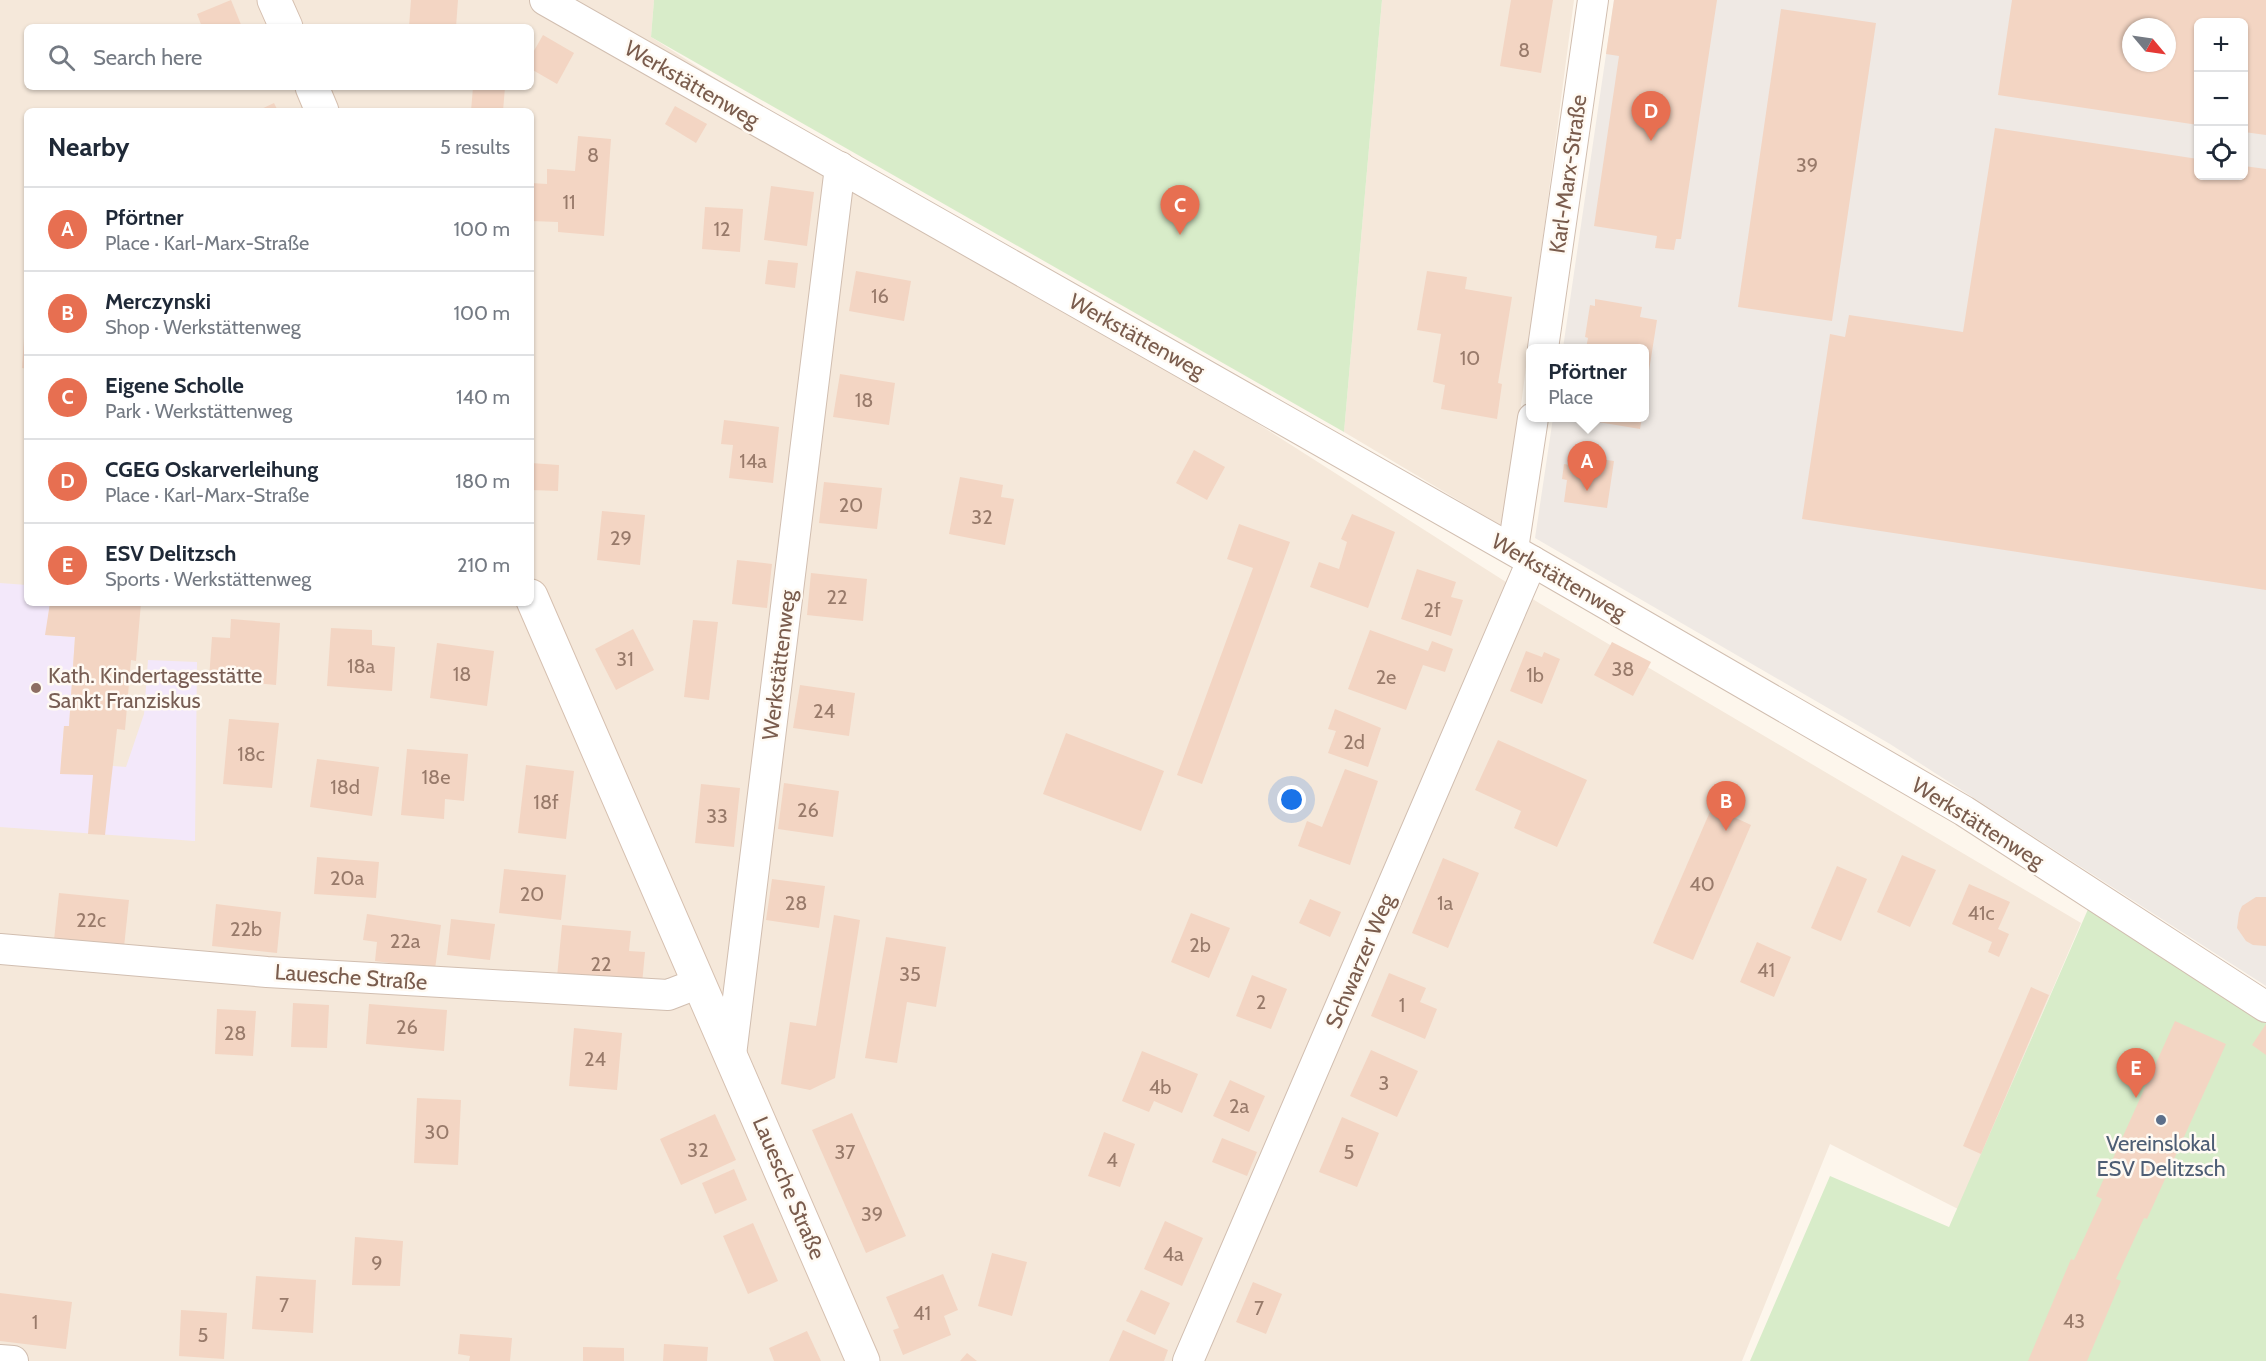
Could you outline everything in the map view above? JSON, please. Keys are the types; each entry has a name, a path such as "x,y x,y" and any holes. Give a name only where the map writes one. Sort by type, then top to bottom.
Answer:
{"street":[{"path":"274,0 285,24"},
{"name":"Werkstättenweg","path":"545,0 1522,555 1964,811 2266,1008"},
{"name":"Karl-Marx-Straße","path":"1544,344 1593,0"},
{"path":"313,90 321,108"},
{"name":"Werkstättenweg","path":"731,1055 840,167"},
{"path":"1522,555 1533,422"},
{"name":"Schwarzer Weg","path":"1188,1361 1522,555"},
{"name":"Lauesche Straße","path":"534,603 863,1361"},
{"name":"Lauesche Straße","path":"0,949 267,972 668,995 699,983"},
{"path":"0,1360 13,1361"}],"shaded area":[{"path":"0,0 654,0 651,37 1539,603 2081,923 1958,1209 1830,1144 1742,1361 0,1361"},
{"path":"1382,0 1574,0 1529,344 1526,344 1526,367 1505,528 1344,432"},
{"path":"1614,0 2266,0 2266,986 1890,744 1535,538 1552,422 1649,422 1649,344 1564,344"},
{"name":"Kath. Kindertagesstätte Sankt Franziskus","path":"0,583 24,585 24,606 50,606 46,635 75,637 69,726 64,726 61,762 126,767 144,714 148,660 197,662 195,841 0,827"}],"green space":[{"path":"654,0 1382,0 1344,432 651,37"},
{"path":"2089,907 2266,1019 2266,1361 1750,1361 1830,1176 1949,1227"}],"building":[{"path":"231,0 241,24 201,24 197,14"},
{"path":"411,0 458,0 456,24 409,24"},
{"path":"1511,0 1553,0 1541,73 1500,66"},
{"path":"1614,0 1717,0 1681,239 1676,239 1674,250 1655,248 1657,236 1594,226 1619,56 1606,54"},
{"path":"2012,0 2266,0 2266,135 2248,133 2248,18 2194,18 2194,124 1998,95"},
{"path":"1781,9 1876,23 1832,321 1738,307"},
{"path":"543,35 574,53 557,84 534,71 534,51"},
{"path":"473,90 505,90 503,108 471,108"},
{"path":"274,103 276,108 263,108"},
{"path":"675,106 707,124 696,143 665,124"},
{"path":"1995,128 2194,158 2194,180 2248,180 2248,167 2266,169 2266,590 1802,519 1830,334 1845,337 1849,315 1963,332"},
{"path":"578,136 611,139 604,236 558,232 558,222 534,221 534,183 547,184 547,169 575,171"},
{"path":"771,186 814,192 807,246 764,240"},
{"path":"705,207 743,209 740,252 702,249"},
{"path":"768,260 798,263 795,288 765,284"},
{"path":"856,271 911,281 904,321 849,311"},
{"path":"1427,271 1467,277 1465,289 1512,297 1498,383 1502,384 1497,419 1441,409 1445,385 1433,382 1441,334 1417,330"},
{"path":"1595,299 1642,307 1640,317 1657,320 1649,371 1649,344 1587,344 1588,338 1585,337 1590,305 1595,306"},
{"path":"24,338 24,368 22,368"},
{"path":"840,374 895,383 889,425 833,417"},
{"path":"724,420 779,427 773,483 729,478 733,445 721,444"},
{"path":"1598,422 1641,422 1640,429"},
{"path":"1194,450 1225,467 1207,500 1176,483"},
{"path":"1571,455 1614,461 1607,508 1564,502 1567,480 1562,479 1564,464 1570,465"},
{"path":"534,463 559,465 558,491 534,490"},
{"path":"960,477 1003,485 1001,497 1014,499 1005,545 949,534"},
{"path":"824,482 882,488 877,529 819,523"},
{"path":"602,511 645,515 640,565 597,560"},
{"path":"1352,514 1395,532 1368,608 1310,587 1319,562 1339,569 1347,542 1341,539"},
{"path":"1239,524 1290,542 1202,784 1177,775 1253,568 1227,559"},
{"path":"737,560 772,564 767,608 732,604"},
{"path":"1417,569 1456,582 1451,597 1463,600 1451,636 1401,619"},
{"path":"811,573 867,579 863,621 807,615"},
{"path":"50,606 141,606 136,661 131,660 125,730 117,729 105,835 88,834 93,775 60,774 64,726 69,726 75,637 45,635"},
{"path":"231,619 280,623 276,685 209,679 212,637 230,638"},
{"path":"693,620 718,622 709,700 684,697"},
{"path":"331,628 372,630 372,645 395,647 392,691 327,686"},
{"path":"633,629 654,670 616,690 595,649"},
{"path":"1370,630 1428,651 1432,641 1453,649 1445,672 1423,665 1406,710 1348,689"},
{"path":"1612,642 1651,662 1633,696 1594,675"},
{"path":"437,643 494,651 487,706 430,698"},
{"path":"1526,651 1542,657 1544,652 1560,659 1542,704 1510,691"},
{"path":"800,685 855,693 849,736 793,728"},
{"path":"1335,709 1381,728 1368,767 1328,753 1336,731 1328,729"},
{"path":"229,719 279,723 272,788 223,784"},
{"path":"1066,733 1164,771 1141,831 1043,794"},
{"path":"1498,740 1587,780 1557,847 1514,828 1521,811 1475,790"},
{"path":"407,749 468,754 464,801 445,799 444,819 401,815"},
{"path":"317,759 379,767 372,816 310,807"},
{"path":"526,765 574,771 566,839 518,833"},
{"path":"1345,769 1378,781 1350,865 1298,846 1307,821 1322,827"},
{"path":"784,783 839,791 833,837 778,829"},
{"path":"701,784 740,788 734,847 695,843"},
{"path":"1712,807 1751,825 1693,960 1653,943"},
{"path":"1902,855 1936,870 1910,927 1877,912"},
{"path":"317,857 379,862 376,898 314,894"},
{"path":"1443,858 1479,873 1448,948 1412,933"},
{"path":"1837,866 1867,879 1841,941 1811,928"},
{"path":"504,869 566,875 561,920 499,913"},
{"path":"772,879 825,886 819,928 766,920"},
{"path":"1969,884 2010,902 1998,929 2009,934 1999,957 1988,952 1992,942 1952,924"},
{"path":"59,893 129,900 124,947 54,940"},
{"path":"2256,897 2266,897 2266,946 2253,945 2246,941 2237,928 2242,906"},
{"path":"1310,899 1341,912 1330,937 1299,923"},
{"path":"216,904 281,912 277,953 212,946"},
{"path":"1191,913 1230,928 1209,978 1171,962"},
{"path":"367,914 441,925 435,969 375,961 377,942 363,940"},
{"path":"834,915 860,920 835,1078 810,1090 781,1084 790,1022 816,1026"},
{"path":"451,919 495,924 490,960 447,955"},
{"path":"562,925 631,931 629,951 645,952 642,984 557,977"},
{"path":"886,937 946,947 936,1007 907,1002 897,1063 865,1058"},
{"path":"1757,942 1791,957 1774,997 1740,982"},
{"path":"1389,973 1426,988 1420,1002 1437,1009 1425,1039 1371,1016"},
{"path":"1252,975 1287,989 1271,1029 1236,1016"},
{"path":"2031,987 2049,995 1981,1154 1963,1146"},
{"path":"293,1003 329,1005 327,1048 291,1047"},
{"path":"369,1004 447,1010 444,1051 366,1044"},
{"path":"217,1009 256,1011 253,1056 215,1054"},
{"path":"2175,1021 2226,1044 2147,1219 2144,1218 2116,1279 2121,1281 2087,1361 2028,1361 2071,1259 2074,1260 2102,1199 2096,1196"},
{"path":"2266,1024 2266,1055 2252,1045"},
{"path":"574,1028 622,1033 617,1090 569,1086"},
{"path":"1371,1050 1418,1071 1397,1117 1350,1096"},
{"path":"1142,1051 1198,1074 1182,1113 1154,1101 1149,1112 1122,1101"},
{"path":"1230,1080 1265,1096 1249,1132 1213,1116"},
{"path":"417,1098 461,1100 458,1165 414,1163"},
{"path":"852,1113 906,1236 866,1253 812,1130"},
{"path":"715,1114 736,1160 681,1185 660,1139"},
{"path":"1342,1117 1379,1133 1357,1187 1319,1172"},
{"path":"1104,1132 1135,1144 1120,1187 1088,1176"},
{"path":"1222,1138 1257,1152 1247,1176 1212,1162"},
{"path":"734,1169 747,1200 715,1214 702,1183"},
{"path":"1165,1221 1203,1238 1182,1286 1144,1269"},
{"path":"753,1223 778,1281 748,1294 723,1236"},
{"path":"355,1237 403,1241 400,1286 352,1285"},
{"path":"992,1253 1027,1262 1012,1316 978,1306"},
{"path":"943,1274 958,1310 944,1316 951,1335 903,1355 893,1330 899,1328 886,1297"},
{"path":"256,1276 316,1280 313,1333 252,1329"},
{"path":"1253,1282 1282,1294 1266,1334 1236,1322"},
{"path":"1141,1290 1170,1303 1155,1335 1126,1321"},
{"path":"0,1293 72,1302 66,1349 0,1341"},
{"path":"181,1310 227,1313 224,1359 179,1356"},
{"path":"1123,1330 1168,1350 1164,1361 1109,1361"},
{"path":"807,1331 821,1361 774,1361 769,1348"},
{"path":"460,1334 512,1338 510,1361 469,1361 470,1356 458,1354"},
{"path":"664,1344 708,1347 707,1361 663,1361"},
{"path":"583,1347 624,1348 624,1361 583,1361"},
{"path":"967,1353 977,1361 960,1361"}],"place":[{"name":"CGEG Oskarverleihung","path":"1651,141"},
{"name":"Eigene Scholle","path":"1180,235"},
{"name":"Pförtner","path":"1587,491"},
{"name":"Kath. Kindertagesstätte Sankt Franziskus","path":"36,688"},
{"name":"Merczynski","path":"1726,831"},
{"name":"ESV Delitzsch","path":"2136,1098"},
{"name":"Vereinslokal ESV Delitzsch","path":"2161,1120"}]}
